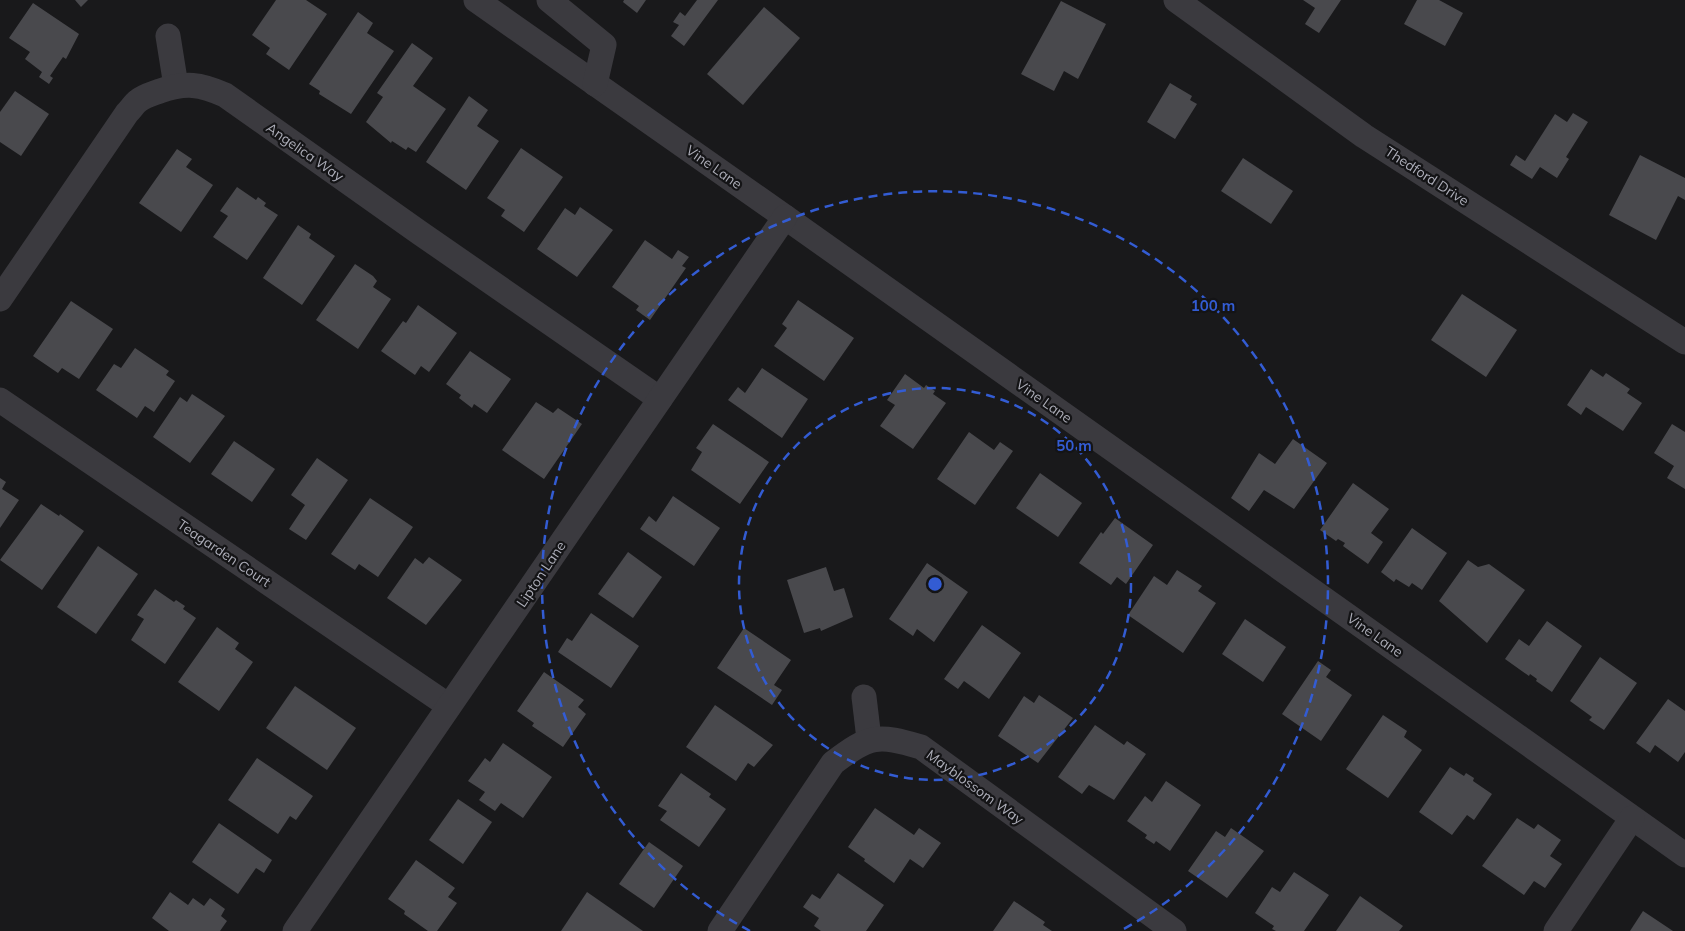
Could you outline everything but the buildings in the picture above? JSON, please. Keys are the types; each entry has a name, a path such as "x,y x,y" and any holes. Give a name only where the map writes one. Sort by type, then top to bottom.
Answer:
{"street":[{"name":"Vine Lane","path":"476,0 1685,855"},
{"path":"549,0 604,45 595,84"},
{"name":"Thedford Drive","path":"1176,0 1364,136 1685,342"},
{"path":"168,36 176,86"},
{"name":"Angelica Way","path":"0,298 127,113 138,100 150,94 189,84 208,88 225,95 420,233 660,398"},
{"name":"Lipton Lane","path":"295,931 520,606 784,216"},
{"name":"Teagarden Court","path":"0,400 449,706"},
{"path":"720,931 833,763 869,739 864,697"},
{"name":"Mayblossom Way","path":"869,739 893,739 921,747 1143,922 1174,931"},
{"path":"1556,931 1632,818"}]}
